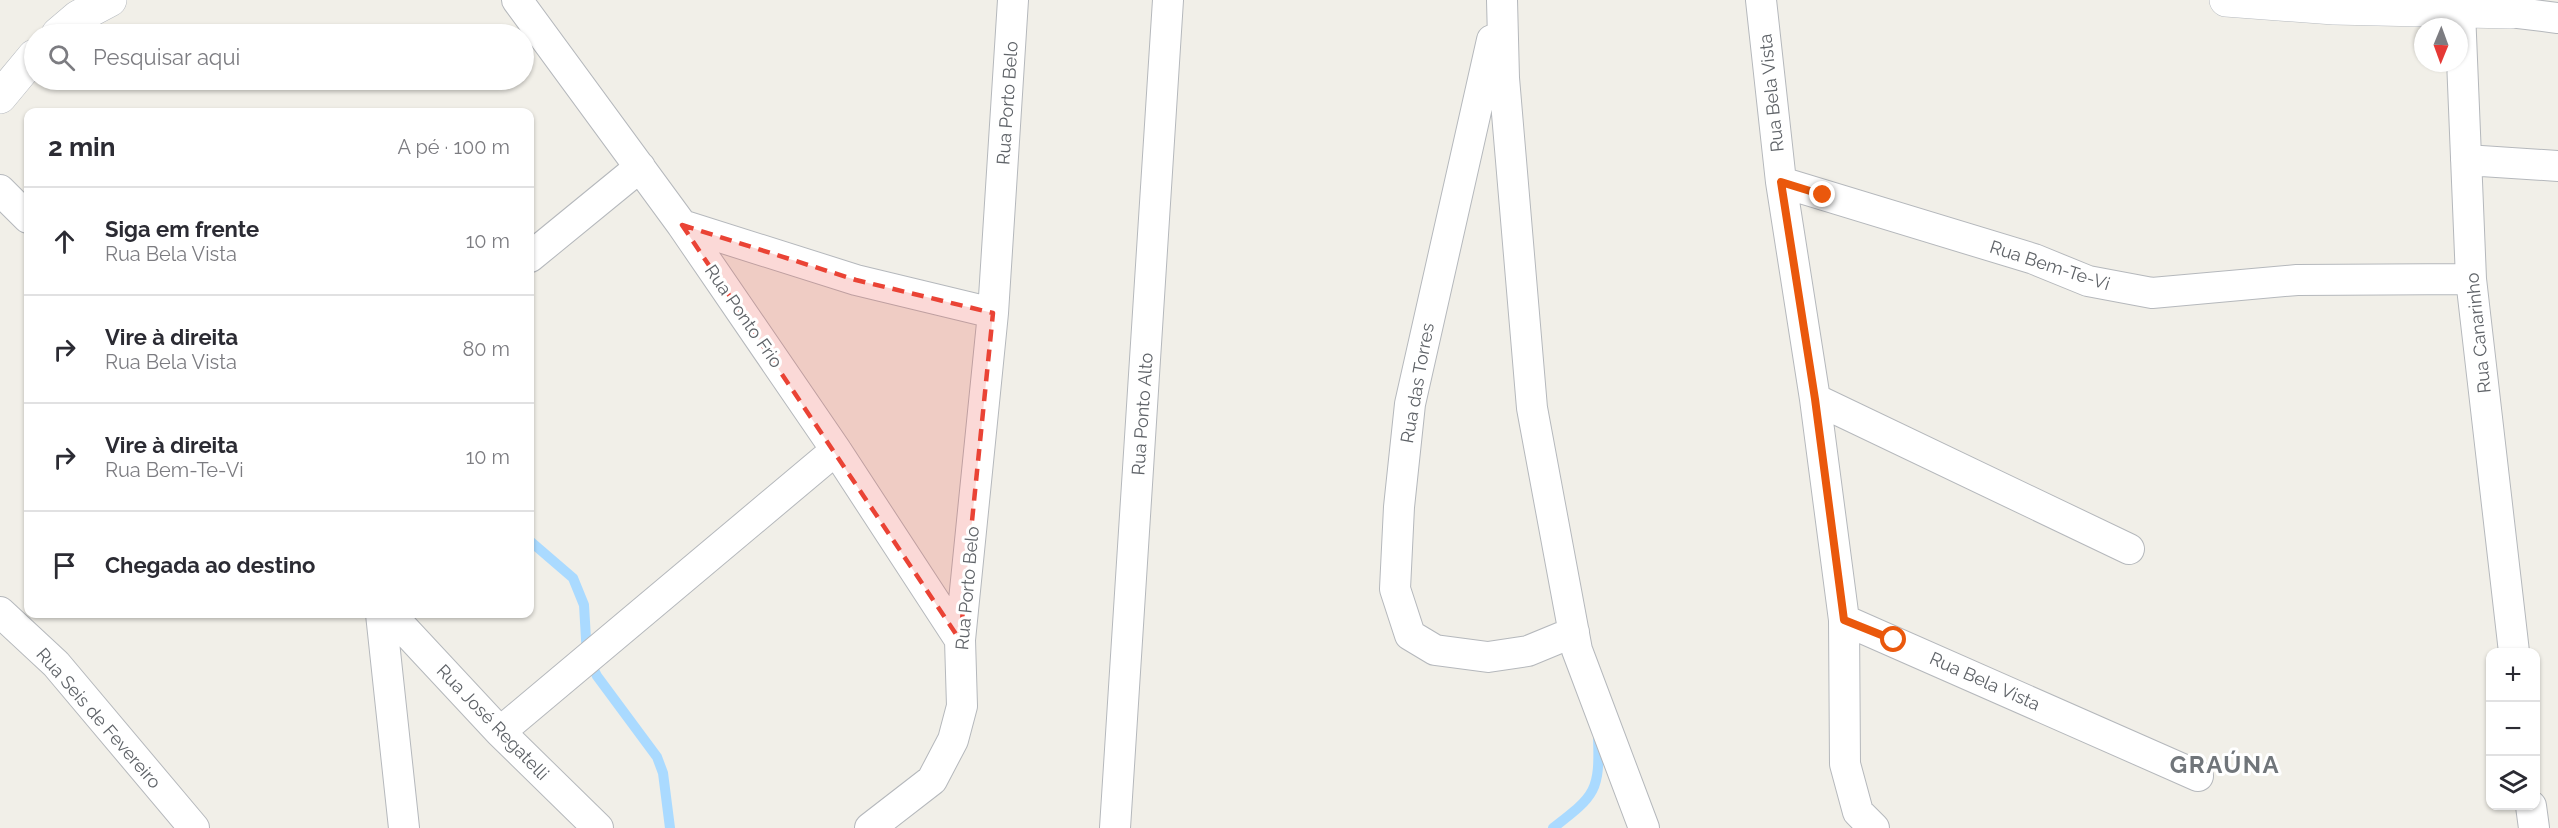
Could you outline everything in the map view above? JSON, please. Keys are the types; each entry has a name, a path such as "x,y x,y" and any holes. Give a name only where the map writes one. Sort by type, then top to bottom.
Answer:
{"street":[{"path":"71,17 110,0"},
{"name":"Rua Ponto Frio","path":"517,0 681,225 836,450 960,639"},
{"name":"Rua Porto Belo","path":"870,828 932,780 953,740 962,706 960,639 993,313 1013,0"},
{"name":"Rua Ponto Alto","path":"1115,828 1168,0"},
{"name":"Rua das Torres","path":"1502,0 1410,404 1399,507 1395,589 1410,635 1435,650 1488,657 1528,651 1574,632"},
{"name":"Rua das Torres","path":"1502,0 1504,78 1532,408 1577,650 1644,828"},
{"name":"Rua Bela Vista","path":"1761,0 1781,182 1815,399 1844,620 2198,776"},
{"path":"2226,0 2334,8 2460,11 2514,6 2558,18"},
{"name":"Rua Canarinho","path":"2460,11 2471,279 2514,648"},
{"path":"0,97 24,68"},
{"path":"2466,160 2558,166"},
{"path":"534,254 640,167"},
{"name":"Rua Bem-Te-Vi","path":"1781,182 2034,259 2088,281 2152,293 2297,280 2471,279"},
{"path":"0,190 24,214"},
{"path":"681,225 856,280 993,313"},
{"path":"1815,399 2129,549"},
{"path":"500,732 836,450"},
{"name":"Rua Seis de Fevereiro","path":"0,612 56,664 194,828"},
{"path":"381,618 404,828"},
{"name":"Rua José Regatelli","path":"394,618 500,732 598,828"},
{"path":"1844,620 1845,764 1858,812 1874,828"},
{"path":"2532,810 2534,828"}],"highlighted area":[{"path":"682,225 856,280 993,313 960,640"}],"waterway":[{"path":"534,544 573,578 584,605 587,656 597,676 657,757 663,773 670,828"},
{"path":"1553,828 1587,799 1592,790 1598,769 1598,736"}],"district":[{"name":"GRAÚNA","path":"2225,764"}],"route":[{"path":"1823,195 1781,182 1815,399 1844,620 1894,640"}]}
